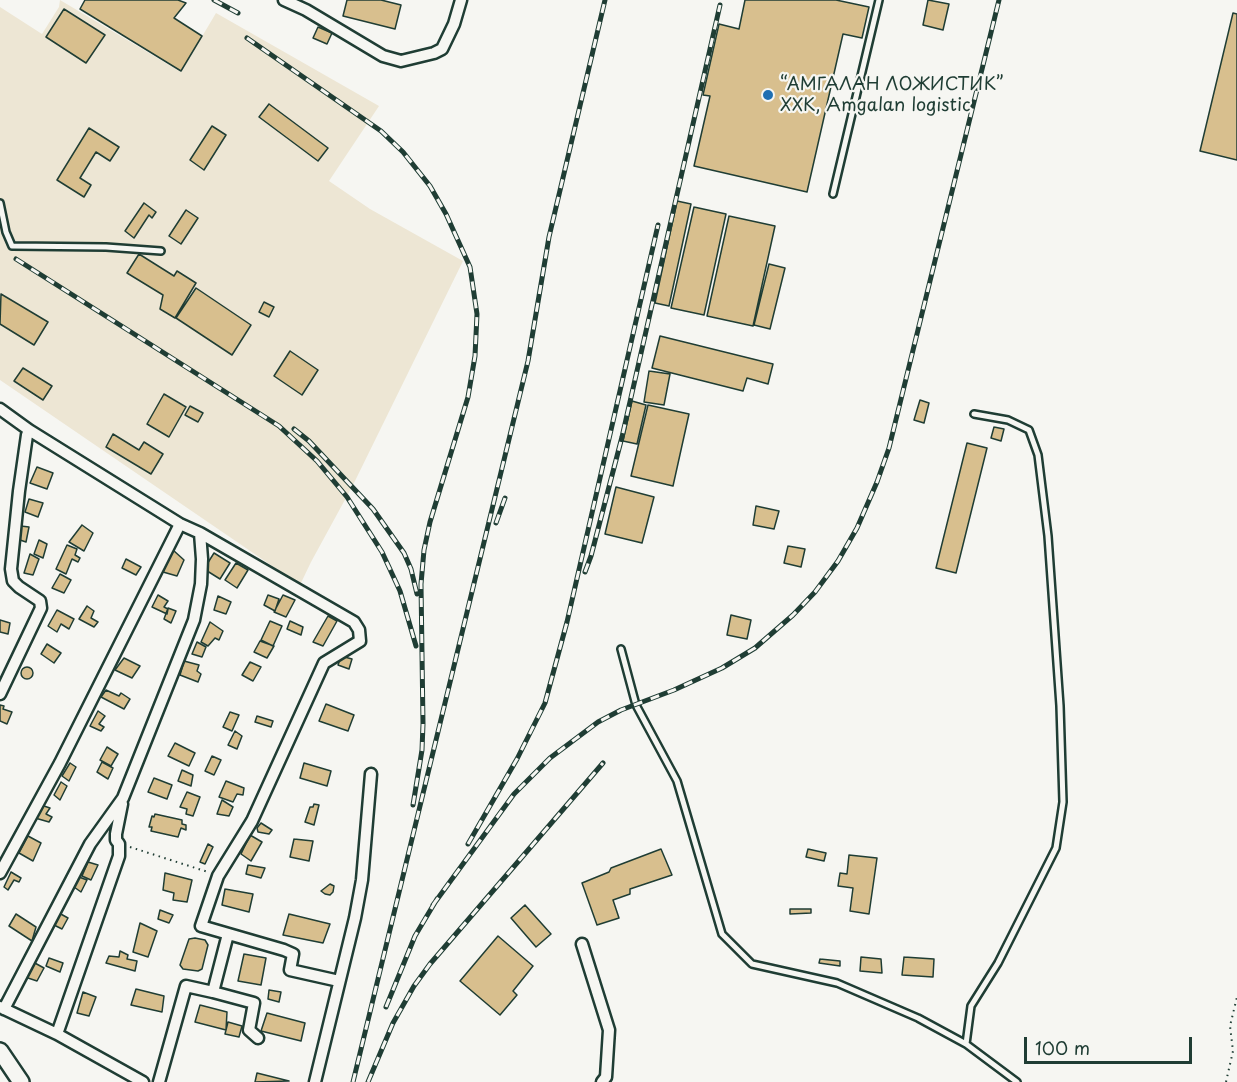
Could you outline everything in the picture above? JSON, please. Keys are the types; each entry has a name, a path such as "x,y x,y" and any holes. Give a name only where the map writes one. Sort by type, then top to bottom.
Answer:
{"main road":[{"path":"3,1060 21,1082"}],"street":[{"path":"284,0 306,10 383,56 401,61 434,54 442,49 454,24 461,0"},
{"path":"0,409 29,430 180,524 200,532 354,622 359,630 360,641 324,663 252,820 218,876 201,926 292,954 290,970 339,981"},
{"path":"0,694 41,608 40,601 14,581 11,569 19,491 29,430"},
{"path":"0,873 60,763 180,524"},
{"path":"57,1034 119,856 116,834 123,798 194,620 201,576 200,532"},
{"path":"315,1082 362,880 371,774"},
{"path":"123,798 90,844 2,1008 57,1034 143,1082"},
{"path":"213,992 228,934"},
{"path":"582,944 609,1030 606,1077 602,1082"},
{"path":"159,1082 186,986 254,1003 249,1030 258,1038"}],"lane":[{"path":"833,194 879,0"},
{"path":"0,203 6,232 12,246 161,250"},
{"path":"966,1044 971,1006 998,963 1056,848 1063,802 1060,706 1048,536 1038,455 1029,430 1008,420 974,414"},
{"path":"621,649 636,705 676,780 722,934 752,964 837,983 918,1018 966,1044 1017,1082"}],"path":[{"path":"119,844 218,876"},
{"path":"1226,1082 1233,1051 1230,1026 1237,997"}],"shaded area":[{"path":"60,0 181,72 216,13 379,106 329,181 370,209 463,261 353,485 300,585 0,380 0,7 42,34 59,7"}],"building":[{"path":"85,0 178,0 186,3 174,18 202,36 181,71 80,9"},
{"path":"347,0 381,0 401,5 395,29 343,16"},
{"name":"“АМГАЛАН ЛОЖИСТИК” ХХК, Amgalan logistic","path":"745,0 836,0 869,7 862,38 843,34 807,192 694,166 710,96 703,95 719,24 739,29"},
{"path":"928,0 949,4 943,30 923,25"},
{"path":"64,9 105,35 86,63 46,37"},
{"path":"1233,13 1237,14 1237,160 1200,151"},
{"path":"318,27 332,33 327,44 313,38"},
{"path":"269,104 328,148 318,161 259,117"},
{"path":"212,126 226,135 204,170 190,160"},
{"path":"89,128 119,147 110,161 96,152 80,178 91,185 84,197 57,180"},
{"path":"677,201 691,204 669,306 655,303"},
{"path":"144,203 156,212 152,218 149,215 134,238 125,231"},
{"path":"694,207 726,214 704,315 671,308"},
{"path":"186,210 198,218 181,244 169,236"},
{"path":"729,216 775,226 753,326 707,316"},
{"path":"139,254 174,276 177,271 196,283 175,318 160,309 163,295 127,273"},
{"path":"769,264 785,268 770,329 754,325"},
{"path":"196,288 251,325 232,355 176,318"},
{"path":"1,294 48,322 34,345 0,324"},
{"path":"264,302 274,307 269,317 259,312"},
{"path":"660,336 773,364 768,384 747,378 743,391 652,368"},
{"path":"290,351 318,370 302,395 274,376"},
{"path":"23,368 52,386 43,400 14,381"},
{"path":"649,371 670,374 664,405 644,402"},
{"path":"164,394 186,407 169,437 147,424"},
{"path":"920,400 929,403 924,423 914,420"},
{"path":"632,401 646,405 637,444 623,441"},
{"path":"648,405 689,414 673,486 631,476"},
{"path":"190,406 203,413 198,422 185,415"},
{"path":"994,427 1004,429 1001,441 991,438"},
{"path":"113,434 139,450 144,442 163,454 151,474 106,447"},
{"path":"967,443 987,448 956,573 936,568"},
{"path":"37,467 53,473 47,489 30,483"},
{"path":"616,487 654,497 642,543 605,534"},
{"path":"29,499 43,503 38,517 25,512"},
{"path":"756,506 779,511 774,529 753,525"},
{"path":"82,525 93,533 84,551 69,542"},
{"path":"21,526 29,527 26,542 17,539"},
{"path":"39,540 47,544 43,558 34,554"},
{"path":"67,545 77,549 75,555 80,558 78,562 72,559 66,574 56,569"},
{"path":"788,546 805,549 801,567 784,563"},
{"path":"173,550 184,560 177,576 163,572"},
{"path":"214,553 230,563 220,579 204,569"},
{"path":"30,554 39,559 33,575 24,573"},
{"path":"126,559 141,567 136,575 122,568"},
{"path":"236,563 248,570 237,588 225,580"},
{"path":"60,574 71,580 64,593 52,588"},
{"path":"158,595 168,601 164,607 168,609 167,614 152,607"},
{"path":"268,595 279,599 275,611 264,605"},
{"path":"283,595 295,600 286,617 274,612"},
{"path":"218,596 231,602 226,614 214,610"},
{"path":"87,606 94,611 91,618 98,622 94,627 79,619"},
{"path":"168,608 176,611 171,623 164,619"},
{"path":"57,610 74,619 69,629 61,624 57,632 48,626"},
{"path":"731,615 751,620 747,639 727,635"},
{"path":"328,616 337,621 323,646 313,642"},
{"path":"0,620 10,623 8,634 0,632"},
{"path":"270,621 282,626 273,646 261,640"},
{"path":"290,621 303,627 301,635 287,629"},
{"path":"210,622 223,631 219,640 215,638 208,646 201,642"},
{"path":"260,641 274,646 267,658 254,652"},
{"path":"197,642 206,647 202,657 192,654"},
{"path":"47,644 61,653 54,663 41,654"},
{"path":"341,656 352,659 349,669 338,665"},
{"path":"124,658 140,666 132,678 115,670"},
{"path":"184,661 199,665 197,671 201,674 198,682 180,675"},
{"path":"250,662 261,667 253,681 242,675"},
{"path":"29,667 33,673 29,679 25,679 21,671"},
{"path":"106,690 119,696 121,693 130,699 124,709 101,697"},
{"path":"326,704 354,715 348,731 319,721"},
{"path":"0,705 4,706 3,709 12,712 7,724 0,721"},
{"path":"98,711 105,716 99,724 104,727 101,731 90,726"},
{"path":"230,712 239,715 232,731 223,727"},
{"path":"257,716 273,721 271,727 255,722"},
{"path":"235,731 242,736 237,749 228,745"},
{"path":"175,743 195,753 189,766 168,756"},
{"path":"107,747 118,754 111,766 100,760"},
{"path":"212,756 221,760 214,775 205,771"},
{"path":"102,762 113,768 108,779 97,772"},
{"path":"70,763 76,767 69,781 62,776"},
{"path":"304,763 331,771 327,786 300,778"},
{"path":"182,770 193,775 191,786 178,781"},
{"path":"154,778 172,785 167,799 148,792"},
{"path":"226,781 244,788 243,795 237,794 233,802 219,797"},
{"path":"61,782 67,786 60,800 54,795"},
{"path":"187,792 200,797 193,816 186,814 187,809 180,807"},
{"path":"222,800 233,807 229,816 217,814"},
{"path":"314,804 319,805 314,825 305,822 310,807"},
{"path":"41,805 50,808 46,814 52,817 49,822 35,818"},
{"path":"155,814 182,820 182,824 186,825 186,830 181,828 178,837 151,831 152,827 149,827 152,816 154,817"},
{"path":"261,823 272,830 269,834 258,832 257,828"},
{"path":"250,835 262,842 251,861 241,854"},
{"path":"28,836 41,843 33,861 19,853"},
{"path":"294,839 313,841 309,861 290,857"},
{"path":"208,844 213,847 205,864 200,862"},
{"path":"661,849 672,875 630,889 630,894 613,900 619,918 597,925 582,883 609,872 611,868"},
{"path":"808,849 826,853 824,861 806,857"},
{"path":"849,855 877,858 869,914 850,911 853,888 838,886 840,873 847,874"},
{"path":"88,862 98,865 91,880 82,876"},
{"path":"248,865 265,868 261,878 246,874"},
{"path":"11,872 21,878 19,882 14,880 8,890 4,887"},
{"path":"165,873 192,880 187,902 173,900 174,893 163,890"},
{"path":"79,877 87,880 81,892 74,887"},
{"path":"330,884 334,886 330,895 321,891"},
{"path":"225,889 253,894 249,912 222,905"},
{"path":"525,905 551,934 536,947 511,918"},
{"path":"790,909 811,909 811,913 790,914"},
{"path":"160,910 173,915 169,923 158,919"},
{"path":"59,913 68,918 62,929 54,925"},
{"path":"16,914 36,927 32,941 9,926"},
{"path":"289,914 330,924 323,943 283,935"},
{"path":"140,923 157,931 148,957 133,952"},
{"path":"498,936 533,966 513,991 517,995 500,1015 460,981"},
{"path":"189,939 205,940 208,945 202,969 198,971 183,969 180,965"},
{"path":"120,951 128,955 127,959 137,961 135,971 106,963 109,956 119,957"},
{"path":"244,954 266,958 261,985 238,981"},
{"path":"861,957 881,959 882,973 860,971"},
{"path":"904,957 934,959 933,977 902,975"},
{"path":"49,958 63,963 60,972 46,966"},
{"path":"820,959 840,961 840,966 819,963"},
{"path":"33,962 44,968 37,981 25,977"},
{"path":"136,989 164,996 162,1012 131,1005"},
{"path":"269,990 281,992 279,1002 268,999"},
{"path":"83,992 96,997 89,1016 77,1013"},
{"path":"200,1005 227,1012 226,1030 195,1022"},
{"path":"267,1013 305,1023 301,1041 261,1031"},
{"path":"228,1022 242,1026 239,1037 225,1034"},
{"path":"257,1073 289,1081 255,1082"}],"railway":[{"path":"214,0 238,13"},
{"path":"353,1082 528,361 549,237 605,0"},
{"path":"433,905 514,794 550,758 598,722 621,710 674,690 722,668 755,648 793,615 815,592 838,561 857,528 889,448 999,0"},
{"path":"585,572 622,437 720,5"},
{"path":"247,38 381,131 403,152 430,186 446,214 470,267 477,314 475,356 468,397 430,522 424,550 421,584 422,750 413,805"},
{"path":"468,844 517,759 545,703 567,622 658,225"},
{"path":"16,259 279,426 317,461 347,497 382,552 400,591 416,646"},
{"path":"294,429 309,441 373,509 404,553 411,569 417,594"},
{"path":"496,523 505,498"},
{"path":"368,1082 393,1023 414,986 430,964 603,763"},
{"path":"386,1007 415,936 437,899"}],"place":[{"name":"“АМГАЛАН ЛОЖИСТИК” ХХК, Amgalan logistic","path":"768,95"}]}
